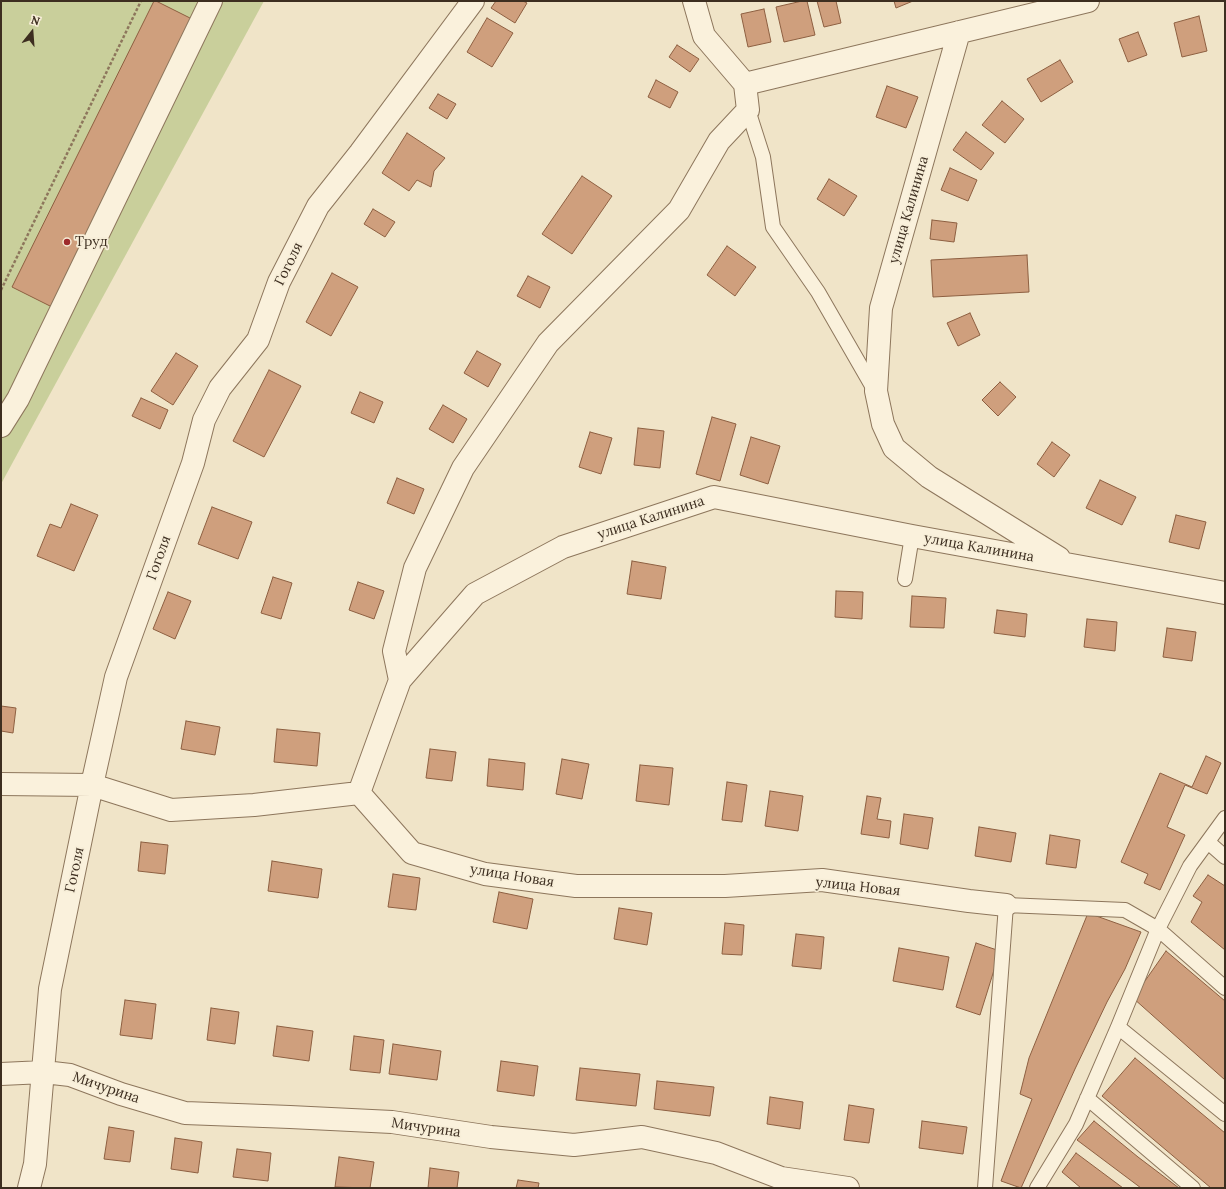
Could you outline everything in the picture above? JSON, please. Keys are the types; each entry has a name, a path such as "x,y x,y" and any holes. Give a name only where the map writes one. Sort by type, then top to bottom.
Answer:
{"street":[{"path":"1,426 18,399 211,1"},
{"name":"Гоголя","path":"29,1188 35,1164 50,989 116,677 193,463 204,420 220,388 258,340 279,282 318,206 360,153 473,1"},
{"path":"694,1 704,36 745,84 1088,1"},
{"name":"улица Калинина","path":"959,32 881,308 876,391 883,424 894,448 929,478 1070,564"},
{"name":"улица Калинина","path":"745,84 748,110"},
{"path":"400,680 394,651 415,568 462,468 548,343 679,210 719,141 748,110"},
{"name":"улица Калинина","path":"359,793 400,680 475,594 563,547 714,497 912,536 1225,593"},
{"path":"1,784 92,785 171,810 254,805 359,793"},
{"name":"улица Новая","path":"359,793 412,853 486,874 576,886 725,886 822,880 1006,905"},
{"name":"Мичурина","path":"1,1074 44,1072 70,1075 121,1094 185,1113 392,1122 492,1137 574,1145 642,1136 716,1153 781,1178 848,1188"}],"lane":[{"name":"улица Калинина","path":"748,110 763,157 773,227 818,292 876,391"},
{"path":"905,579 912,536"},
{"path":"1041,1186 1076,1124 1158,929 1190,866 1225,818"},
{"path":"1208,842 1225,857"},
{"path":"985,1188 1006,905 1125,910 1158,929 1225,988"},
{"path":"1118,1027 1225,1114"},
{"path":"1087,1098 1193,1188"}],"path":[{"path":"1,290 141,1"}],"green space":[{"name":"Труд","path":"1,1 264,1 1,484"}],"building":[{"path":"154,1 194,20 52,307 12,287"},
{"path":"496,1 523,1 527,3 515,23 491,8"},
{"path":"807,1 815,35 784,42 776,7"},
{"path":"817,1 836,1 841,23 824,27"},
{"path":"894,1 913,1 896,8"},
{"path":"764,9 771,42 748,47 741,14"},
{"path":"1199,16 1207,51 1182,57 1174,23"},
{"path":"487,18 513,33 492,67 467,52"},
{"path":"1138,32 1147,55 1128,62 1119,39"},
{"path":"677,45 699,59 690,72 669,57"},
{"path":"1060,60 1073,82 1041,102 1027,79"},
{"path":"656,80 678,92 670,108 648,97"},
{"path":"887,86 918,97 906,128 876,117"},
{"path":"438,94 456,104 447,119 429,108"},
{"path":"1002,101 1024,119 1005,143 982,125"},
{"path":"966,132 994,153 981,170 953,150"},
{"path":"407,133 445,158 434,171 431,187 417,180 409,191 382,173"},
{"path":"950,168 977,180 968,201 941,190"},
{"path":"582,176 612,196 572,254 542,234"},
{"path":"829,179 857,196 844,216 817,199"},
{"path":"373,209 395,222 385,237 364,224"},
{"path":"932,220 957,223 954,242 930,239"},
{"path":"727,246 756,267 735,296 707,275"},
{"path":"1027,255 1029,292 933,297 931,260"},
{"path":"332,273 358,287 331,336 306,322"},
{"path":"528,276 550,287 540,308 517,296"},
{"path":"970,313 980,335 958,346 947,323"},
{"path":"477,351 501,364 488,387 464,373"},
{"path":"176,353 198,366 173,405 151,391"},
{"path":"269,370 301,386 264,457 233,441"},
{"path":"1000,382 1016,397 998,416 982,400"},
{"path":"360,392 383,402 374,423 351,413"},
{"path":"141,398 168,410 160,429 132,416"},
{"path":"443,405 467,419 453,443 429,429"},
{"path":"712,417 736,424 720,481 696,474"},
{"path":"638,428 664,431 660,468 634,465"},
{"path":"590,432 612,438 601,474 579,467"},
{"path":"751,437 780,446 768,484 740,475"},
{"path":"1052,442 1070,455 1054,477 1037,464"},
{"path":"397,478 424,489 414,514 387,503"},
{"path":"1100,480 1136,497 1122,525 1086,508"},
{"path":"71,504 98,515 74,571 37,556 50,524 61,528"},
{"path":"212,507 252,522 238,559 198,544"},
{"path":"1176,515 1206,522 1199,549 1169,542"},
{"path":"632,561 666,567 661,599 627,594"},
{"path":"273,577 292,583 281,619 261,613"},
{"path":"358,582 384,591 374,619 349,610"},
{"path":"836,591 863,592 862,619 835,617"},
{"path":"168,592 191,601 175,639 153,629"},
{"path":"912,596 946,598 944,628 910,627"},
{"path":"997,610 1027,614 1025,637 994,633"},
{"path":"1087,619 1117,622 1115,651 1084,647"},
{"path":"1167,628 1196,632 1192,661 1163,657"},
{"path":"1,706 16,708 13,733 1,731"},
{"path":"186,721 220,727 215,755 181,749"},
{"path":"277,729 320,733 317,766 274,762"},
{"path":"430,749 456,752 452,781 426,778"},
{"path":"1206,756 1221,763 1207,794 1185,785 1167,827 1185,835 1160,890 1144,883 1148,874 1121,862 1160,773 1192,787"},
{"path":"489,759 525,763 523,790 487,786"},
{"path":"562,759 589,764 582,799 556,794"},
{"path":"640,765 673,768 669,805 636,801"},
{"path":"727,782 747,785 742,822 722,820"},
{"path":"770,791 803,796 798,831 765,826"},
{"path":"867,796 881,798 877,819 891,821 889,838 861,834"},
{"path":"904,814 933,818 928,849 900,844"},
{"path":"979,827 1016,833 1011,862 975,856"},
{"path":"1050,835 1080,840 1076,868 1046,864"},
{"path":"141,842 168,845 165,874 138,871"},
{"path":"272,861 322,869 318,898 268,891"},
{"path":"393,874 420,878 416,910 388,907"},
{"path":"1208,875 1225,886 1225,950 1191,922 1202,902 1193,896"},
{"path":"499,892 533,899 527,929 493,922"},
{"path":"619,908 652,913 647,945 614,939"},
{"path":"1088,913 1141,932 1125,969 1107,1002 1075,1069 1021,1188 1001,1181 1032,1099 1020,1094 1029,1058"},
{"path":"725,923 744,925 742,955 722,954"},
{"path":"796,934 824,937 821,969 792,966"},
{"path":"976,943 1000,951 980,1015 956,1007"},
{"path":"899,948 949,957 943,990 893,981"},
{"path":"1166,951 1225,1001 1225,1080 1133,998"},
{"path":"125,1000 156,1004 152,1039 120,1035"},
{"path":"211,1008 239,1012 235,1044 207,1040"},
{"path":"277,1026 313,1031 309,1061 273,1056"},
{"path":"354,1036 384,1040 380,1073 350,1070"},
{"path":"393,1044 441,1051 437,1080 389,1074"},
{"path":"1135,1058 1225,1133 1225,1188 1211,1188 1102,1096"},
{"path":"501,1061 538,1066 534,1096 497,1091"},
{"path":"580,1068 640,1074 636,1106 576,1100"},
{"path":"657,1081 714,1087 710,1116 654,1109"},
{"path":"770,1097 803,1102 800,1129 767,1124"},
{"path":"849,1105 874,1109 869,1143 844,1140"},
{"path":"922,1121 967,1127 963,1154 919,1148"},
{"path":"1094,1121 1179,1188 1141,1188 1077,1140"},
{"path":"109,1127 134,1131 130,1162 104,1159"},
{"path":"175,1138 202,1142 198,1173 171,1169"},
{"path":"237,1149 271,1153 268,1181 233,1177"},
{"path":"1076,1153 1123,1188 1081,1188 1062,1172"},
{"path":"339,1157 374,1162 370,1188 335,1187"},
{"path":"430,1168 459,1172 457,1188 428,1188"},
{"path":"518,1180 539,1183 538,1188 516,1188"}],"place":[{"name":"Труд","path":"67,242"}]}
